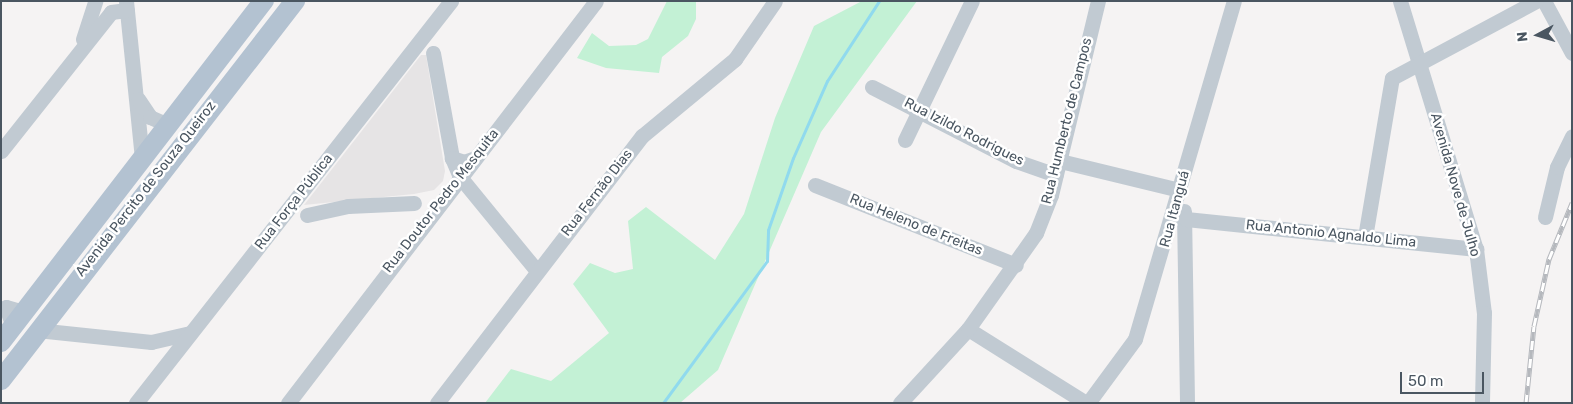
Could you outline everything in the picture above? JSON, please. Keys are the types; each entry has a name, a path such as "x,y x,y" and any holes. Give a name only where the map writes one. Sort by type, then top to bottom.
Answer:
{"main road":[{"name":"Avenida Percito de Souza Queiroz","path":"9,319 91,225 264,1"},
{"name":"Avenida Percito de Souza Queiroz","path":"1,380 49,313 201,117 295,1"},
{"path":"168,125 179,126 201,117"},
{"path":"49,313 50,288 86,241 91,225"}],"street":[{"path":"81,45 95,1"},
{"name":"Rua Força Pública","path":"136,403 189,333 432,28 451,1"},
{"name":"Rua Doutor Pedro Mesquita","path":"288,403 435,206 475,158 596,1"},
{"name":"Rua Fernão Dias","path":"437,403 536,270 642,136 735,60 775,1"},
{"path":"905,140 972,1"},
{"name":"Rua Humberto de Campos","path":"900,403 968,329 1016,265 1036,232 1058,168 1098,1"},
{"name":"Rua Itanguá","path":"1087,403 1135,339 1168,236 1234,1"},
{"name":"Avenida Nove de Julho","path":"1400,1 1476,249 1484,313 1482,403"},
{"path":"1365,236 1392,78 1418,61 1536,1"},
{"path":"1544,1 1572,53"},
{"path":"1,151 81,45 111,12 127,6 138,97 142,158"},
{"path":"432,28 433,54 452,158 460,177 536,270"},
{"path":"417,47 433,54"},
{"name":"Rua Izildo Rodrigues","path":"872,87 921,110 1016,160 1180,190"},
{"path":"138,97 150,117 168,125"},
{"path":"1545,218 1557,167 1572,136"},
{"path":"452,158 464,162 475,158"},
{"name":"Rua Heleno de Freitas","path":"815,185 1016,265"},
{"path":"1180,190 1186,220 1186,403"},
{"path":"274,228 308,215 348,206 414,203 435,206"},
{"path":"414,203 426,218"},
{"path":"290,206 308,215"},
{"name":"Rua Antonio Agnaldo Lima","path":"1186,220 1365,236 1476,249"},
{"path":"1168,236 1180,232 1186,243"},
{"path":"49,313 82,332"},
{"path":"968,329 1087,403"},
{"path":"37,330 82,332 151,342 189,333"},
{"path":"151,342 168,360"}],"shaded area":[{"path":"421,55 426,55 445,171 443,181 434,190 414,194 304,205"}],"green space":[{"path":"667,1 696,1 696,19 688,36 662,57 659,73 606,68 577,58 592,33 609,46 636,45 648,39"},
{"path":"862,1 917,1 821,132 718,370 680,403 485,403 511,369 551,381 609,333 573,284 590,263 615,273 633,269 628,221 646,207 715,260 744,214 775,118 814,26"}],"waterway":[{"path":"663,403 767,261 768,230 793,158 827,81 879,1"}],"railway":[{"path":"1526,403 1534,326 1549,259 1572,203"}]}
